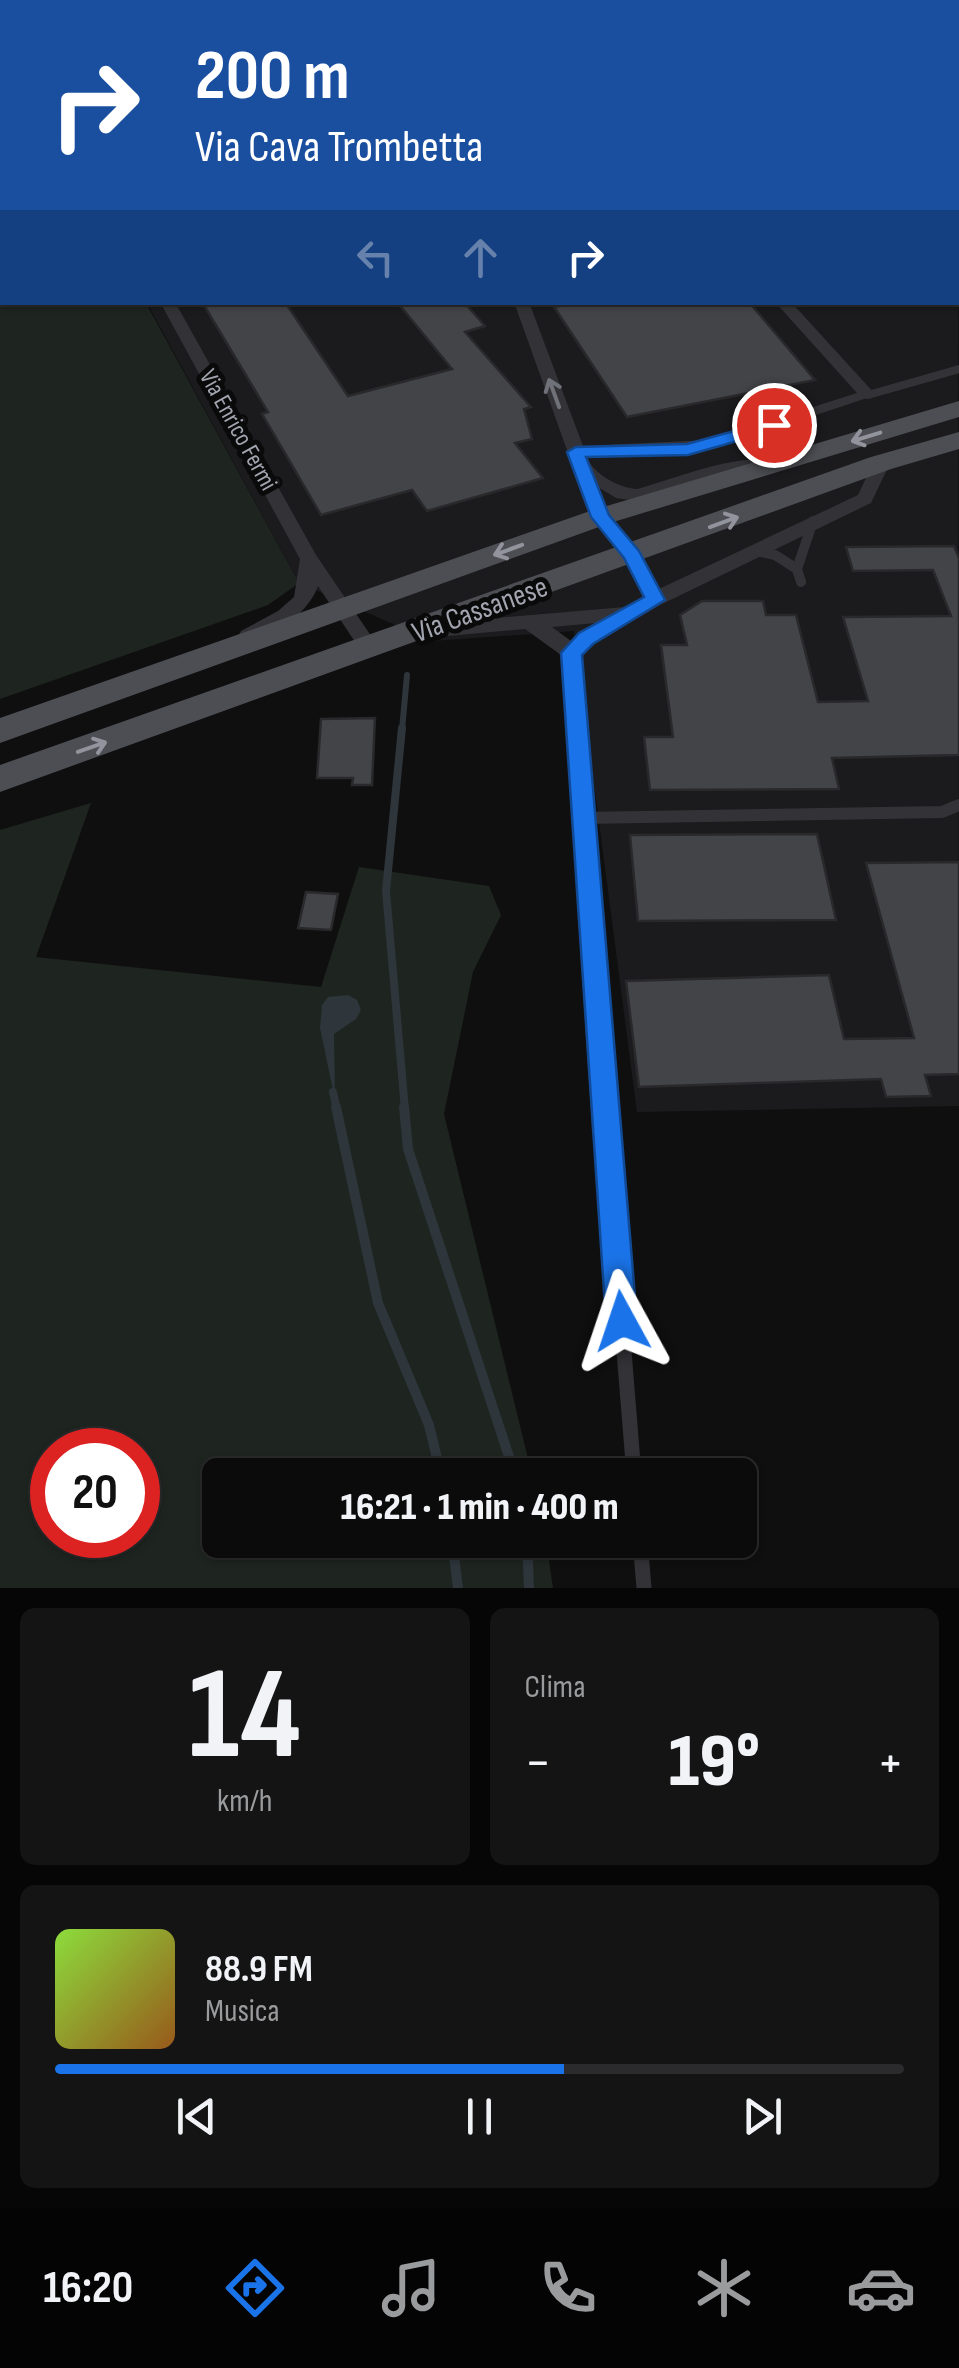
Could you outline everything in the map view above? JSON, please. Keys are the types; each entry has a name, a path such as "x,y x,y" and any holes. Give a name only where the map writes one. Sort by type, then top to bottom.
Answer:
{"main road":[{"name":"Via Cassanese","path":"0,732 600,517 959,409"},
{"name":"Via Cassanese","path":"0,779 881,464 959,440"}],"street":[{"name":"Via Enrico Fermi","path":"169,305 308,558 370,649"},
{"path":"522,305 600,517 632,555 655,600"},
{"path":"579,461 710,445 868,395 785,305"},
{"path":"579,461 622,494 638,495 740,466 773,465"},
{"path":"571,653 586,638 655,600 752,550 865,499 881,464"},
{"path":"226,651 298,607 310,586 308,558"},
{"path":"421,631 632,613"},
{"path":"527,622 554,637 571,653 606,1128"}],"lane":[{"path":"868,395 959,370"},
{"path":"796,569 813,521"},
{"path":"752,550 775,555 796,569 801,582"},
{"path":"583,818 942,812 959,805"},
{"path":"606,1128 633,1458"},
{"path":"642,1558 644,1588"}],"shaded area":[{"path":"0,305 147,305 299,583 268,605 0,699"},
{"path":"148,305 958,305 959,1106 637,1112 574,631 432,641 299,583"},
{"path":"91,803 36,957 321,987 359,867 489,886 501,915 473,972 444,1114 528,1458 202,1458 202,1558 549,1558 553,1588 0,1588 0,830"},
{"path":"348,995 357,1000 361,1010 356,1019 334,1034 335,1100 320,1028 322,1005 328,997"}],"building":[{"path":"204,305 287,305 348,396 452,369 399,305 467,305 485,326 465,332 531,407 524,409 532,439 515,443 543,478 427,511 412,490 321,515 262,414 268,412"},
{"path":"752,305 815,380 627,417 554,307"},
{"path":"954,546 959,558 959,755 832,758 839,789 650,790 644,737 673,737 661,645 687,645 680,615 702,601 763,601 766,615 796,615 818,702 868,701 843,617 951,616 933,570 853,571 846,547"},
{"path":"375,718 372,785 352,785 353,778 317,778 321,719"},
{"path":"817,834 836,920 638,921 630,835"},
{"path":"959,862 959,1074 925,1075 931,1096 886,1097 881,1079 639,1087 626,981 829,975 844,1039 914,1038 866,863"},
{"path":"306,892 338,894 331,930 298,928"}],"waterway":[{"path":"402,730 407,675"},
{"path":"402,728 386,891 405,1110"},
{"path":"333,1092 337,1110"},
{"path":"336,1107 378,1303 429,1425 437,1458"},
{"path":"404,1107 408,1149 509,1458"},
{"path":"454,1558 458,1588"},
{"path":"528,1558 529,1588"}],"route":[{"path":"622,1321 571,653 586,638 655,600 654,590 632,555 600,517 576,452 688,449 774,425"}]}
